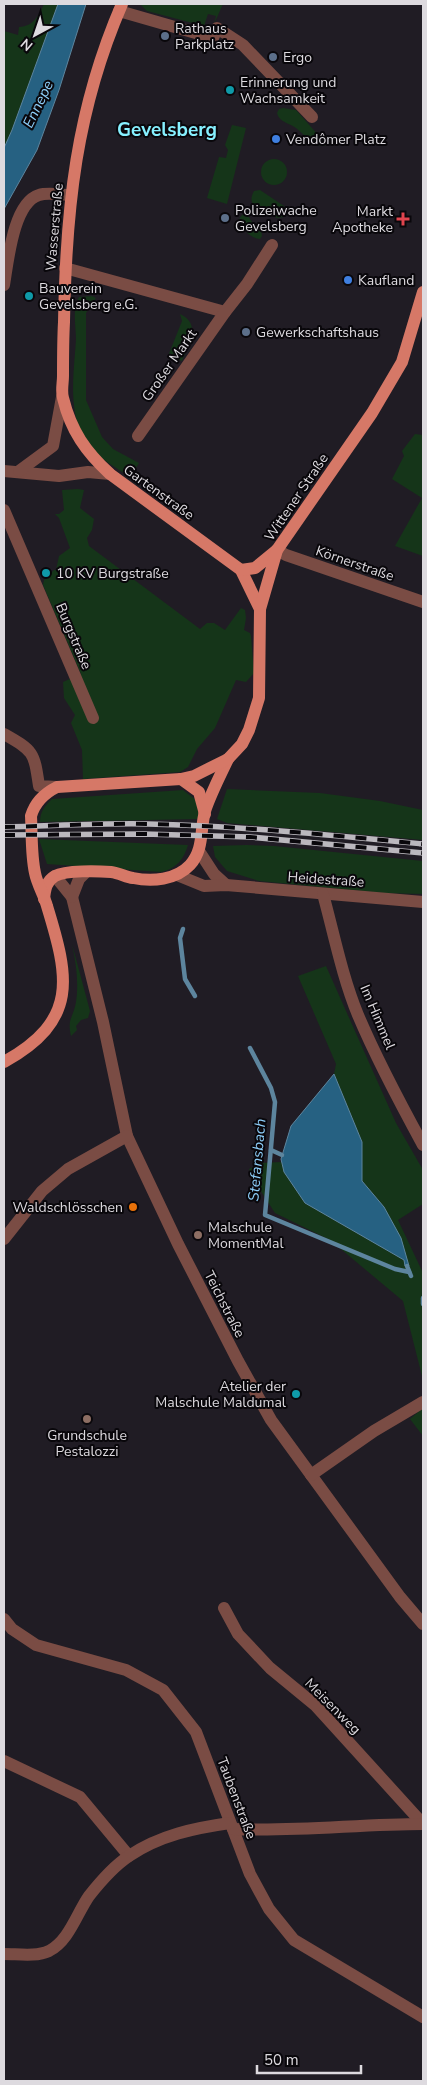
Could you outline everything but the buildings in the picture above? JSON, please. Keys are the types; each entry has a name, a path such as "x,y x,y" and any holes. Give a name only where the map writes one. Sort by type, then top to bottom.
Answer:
{"main road":[{"name":"Wasserstraße","path":"110,474 84,447 74,429 62,397 65,268 70,195 91,89 120,7"},
{"name":"Wittener Straße","path":"199,851 205,814 228,759 242,744 256,712 260,674 260,609 278,550 372,413 402,362 423,292"},
{"name":"Gartenstraße","path":"110,474 241,570 260,609"},
{"path":"241,570 256,568 278,550"},
{"name":"Wittener Straße","path":"57,787 181,779 194,776 228,759"},
{"name":"Wittener Straße","path":"181,779 199,792 205,814"},
{"path":"4,1062 21,1052 42,1035 54,1018 60,1005 64,976 63,958 35,874 31,816 32,809 42,797 57,787"},
{"path":"33,847 42,867 54,876"},
{"path":"44,899 46,886 54,876 66,872 113,872 133,878 160,880 177,875 190,865 199,851"}],"street":[{"path":"120,7 213,38 217,28 243,45 312,117"},
{"path":"4,285 16,220 32,199 40,195 70,195"},
{"name":"Großer Markt","path":"138,436 225,312 247,284 272,245"},
{"path":"65,268 225,312"},
{"path":"19,471 53,446 62,397"},
{"name":"Gartenstraße","path":"4,471 59,476 88,472 110,474"},
{"name":"Burgstraße","path":"4,510 93,718"},
{"name":"Körnerstraße","path":"278,550 286,555 423,602"},
{"path":"4,734 28,748 32,754 39,786 57,787"},
{"path":"199,851 214,874 226,886"},
{"path":"72,898 80,879 86,872"},
{"name":"Heidestraße","path":"177,875 204,886 226,886 423,902"},
{"name":"Teichstraße","path":"54,876 72,898 103,1022 127,1136 178,1244 238,1361 271,1420 400,1597 423,1624"},
{"name":"Im Himmel","path":"323,894 343,970 358,1015 423,1145"},
{"path":"4,1239 42,1191 68,1169 127,1136"},
{"path":"311,1475 374,1431 423,1402"},
{"name":"Meisenweg","path":"224,1608 238,1634 270,1668 315,1705 423,1824"},
{"name":"Taubenstraße","path":"4,1619 12,1628 36,1644 126,1670 163,1690 196,1732 250,1874 269,1909 294,1940 423,2017"},
{"path":"4,1761 80,1797 129,1856"},
{"name":"Meisenweg","path":"4,1954 34,1955 49,1951 62,1942 90,1896 112,1870 129,1856 162,1838 203,1827 231,1826 272,1831 345,1826 423,1824"}],"green space":[{"path":"44,4 58,4 4,148 4,31 18,35 19,27 32,22"},
{"path":"140,4 223,4 214,24 216,16 208,14 204,26 147,11"},
{"path":"279,109 296,110 327,145 322,146 314,143 296,128 282,120 277,113"},
{"path":"232,125 246,128 227,204 207,198 219,157 226,158 228,150 225,145"},
{"path":"274,159 283,163 287,172 283,181 274,185 265,181 261,172 265,163"},
{"path":"260,190 284,206 287,212 284,217 277,218 254,205 252,197 254,191"},
{"path":"243,214 248,216 261,231 262,236 260,239 250,235 242,226 239,219"},
{"path":"92,296 96,298 86,313 86,400 102,437 113,449 139,463 130,477 102,459 90,448 82,436 74,409 73,381 76,306 79,297"},
{"path":"180,314 191,323 192,329 190,342 182,361 168,356 182,321"},
{"path":"415,434 423,435 423,556 395,546 422,498 392,479 404,456 402,451"},
{"path":"62,490 84,490 80,508 94,519 92,530 87,538 89,546 200,629 207,623 214,623 225,630 241,608 245,610 244,630 250,633 251,636 254,673 246,682 236,680 215,728 197,749 188,767 180,772 83,779 82,750 71,723 75,715 64,698 63,682 81,674 43,585 44,580 56,570 59,556 70,548 59,518 55,514 59,514 64,510"},
{"path":"227,789 320,793 380,801 423,810 423,840 227,823 217,819"},
{"path":"183,790 196,800 200,819 40,822 43,809 52,799"},
{"path":"39,839 188,845 179,863 161,872 47,864"},
{"path":"213,846 274,846 423,861 423,894 383,893 259,881 227,871 215,857"},
{"path":"72,944 90,1011 88,1018 81,1020 76,1026 77,1030 71,1036 70,1022 75,1008 77,988"},
{"path":"326,966 396,1123 423,1170 423,1204 398,1220 423,1273 423,1380 403,1301 330,1240 275,1213 249,1169 261,1163 281,1162 288,1178 305,1203 404,1260 405,1266 409,1266 384,1207 362,1181 362,1142 334,1074 336,1064 298,976"},
{"path":"423,1408 423,1436 410,1419"}],"water":[{"name":"Ennepe","path":"58,4 86,4 59,90 37,150 4,209 4,148"},
{"path":"334,1074 362,1142 362,1181 384,1207 401,1238 409,1266 405,1266 404,1260 305,1203 284,1172 281,1159 291,1126"}],"waterway":[{"name":"Stefansbach","path":"183,929 180,938 185,979 195,996"},
{"name":"Stefansbach","path":"250,1048 271,1088 275,1102 265,1215 395,1269 409,1272"},
{"path":"271,1150 282,1155"},
{"name":"Stefansbach","path":"407,1266 411,1276"},
{"name":"Stefansbach","path":"423,1298 423,1304"}],"railway":[{"path":"4,827 112,824 182,825 286,831 423,844"},
{"path":"4,835 144,834 250,837 423,853"}],"place":[{"name":"Rathaus Parkplatz","path":"165,36"},
{"name":"Ergo","path":"273,57"},
{"name":"Erinnerung und Wachsamkeit","path":"230,90"},
{"name":"Vendômer Platz","path":"276,139"},
{"name":"Polizeiwache Gevelsberg","path":"225,218"},
{"name":"Markt Apotheke","path":"403,219"},
{"name":"Kaufland","path":"348,280"},
{"name":"Bauverein Gevelsberg e.G.","path":"29,296"},
{"name":"Gewerkschaftshaus","path":"246,332"},
{"name":"10 KV Burgstraße","path":"46,573"},
{"name":"Waldschlösschen","path":"133,1207"},
{"name":"Malschule MomentMal","path":"198,1235"},
{"name":"Atelier der Malschule Maldumal","path":"296,1394"},
{"name":"Grundschule Pestalozzi","path":"87,1419"}],"district":[{"name":"Gevelsberg","path":"167,129"}]}
